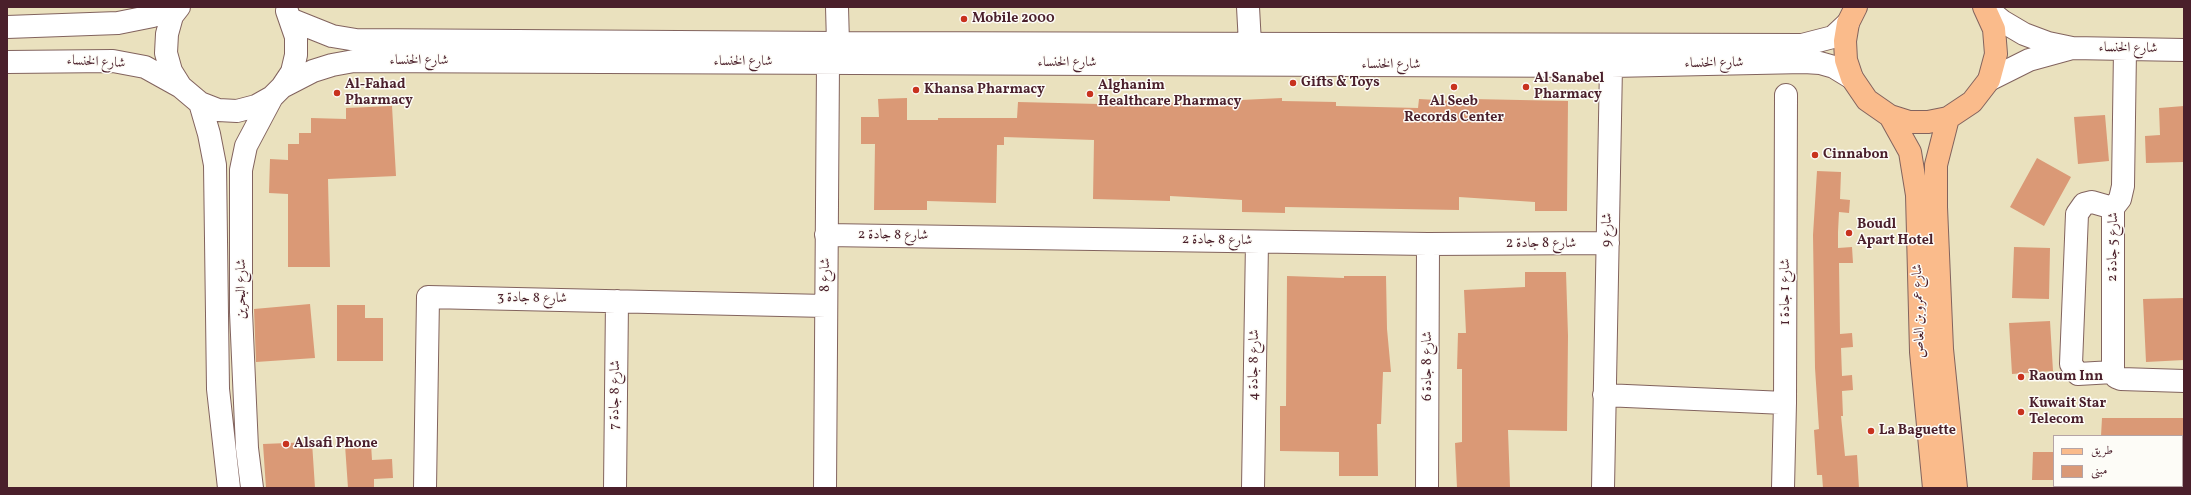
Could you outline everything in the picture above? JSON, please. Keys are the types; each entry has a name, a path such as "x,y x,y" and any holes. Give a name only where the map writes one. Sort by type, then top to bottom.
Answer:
{"main road":[{"path":"1852,15 1845,48 1846,60 1852,78 1867,100 1890,116 1915,122 1928,122 1948,118 1972,102 1989,80 1996,54 1994,28 1985,7"},
{"name":"شارع عمرو بن العاص","path":"1890,116 1910,152 1917,195 1921,352 1934,488"},
{"name":"شارع عمرو بن العاص","path":"1948,118 1936,165 1936,207 1942,349 1956,488"}],"street":[{"path":"7,27 118,23 153,16 171,7"},
{"path":"179,7 172,16 167,34 166,53 171,70 180,86 200,103"},
{"path":"837,7 838,43"},
{"path":"1248,7 1250,44"},
{"name":"شارع الخنساء","path":"1985,7 2002,22 2024,34 2048,43 2072,48 2184,50"},
{"name":"شارع الخنساء","path":"288,13 332,36 356,40 1250,44 1802,44 1833,37 1852,15"},
{"name":"شارع البحرين","path":"252,488 247,448 241,312 240,170 246,146 277,92 292,72 296,55 296,37 288,13"},
{"name":"شارع الخنساء","path":"1989,80 2029,60 2072,48"},
{"name":"شارع 5 جادة 2","path":"2113,372 2113,208 2120,199 2123,186 2125,50"},
{"name":"شارع الخنساء","path":"7,62 113,61 145,67 180,86"},
{"name":"شارع الخنساء","path":"200,103 218,110 237,111 256,106 313,71 354,61 1611,66 1804,62 1834,66 1852,78"},
{"name":"شارع 8","path":"825,488 828,63"},
{"name":"شارع 9","path":"1603,488 1611,66"},
{"name":"شارع 1 جادة 1","path":"1783,488 1785,402 1786,95"},
{"name":"شارع البحرين","path":"200,103 209,134 215,165 218,389 229,488"},
{"path":"2113,208 2092,202 2084,204 2076,214 2071,364 2078,374 2113,372 2116,377 2121,380 2184,381"},
{"name":"شارع 8 جادة 2","path":"826,235 1428,244 1608,243"},
{"name":"شارع 8 جادة 4","path":"1253,488 1257,242"},
{"name":"شارع 8 جادة 6","path":"1427,488 1428,244"},
{"name":"شارع 8 جادة 3","path":"425,488 428,297 826,306"},
{"name":"شارع 8 جادة 7","path":"615,488 617,301"},
{"path":"1604,395 1785,402"}],"building":[{"path":"907,98 907,120 938,120 938,118 1017,118 1018,102 1099,104 1099,102 1186,103 1187,98 1241,100 1282,98 1282,101 1336,102 1336,106 1418,108 1419,99 1472,102 1472,99 1568,101 1567,211 1535,211 1535,202 1459,197 1459,210 1285,207 1285,213 1242,212 1242,200 1170,196 1170,201 1093,199 1094,140 1004,137 1004,145 997,145 996,203 927,201 927,210 874,210 875,144 861,144 861,117 879,117 878,99"},
{"path":"392,106 396,176 328,179 330,267 288,267 288,194 269,193 270,159 288,160 288,144 299,144 299,133 311,133 311,118 346,119 346,108"},
{"path":"2184,106 2184,162 2146,163 2145,136 2160,135 2159,108"},
{"path":"2105,115 2109,161 2078,164 2074,117"},
{"path":"2037,158 2071,177 2044,226 2010,207"},
{"path":"1817,171 1841,172 1840,199 1850,200 1849,213 1839,212 1838,248 1852,247 1853,263 1839,263 1840,334 1852,333 1853,347 1841,348 1842,376 1852,375 1853,390 1842,391 1843,416 1841,416 1845,456 1857,455 1859,488 1823,488 1822,475 1817,475 1814,430 1819,429 1815,368 1813,235"},
{"path":"2014,247 2050,248 2049,299 2012,298"},
{"path":"1525,272 1566,272 1568,336 1567,431 1508,430 1510,487 1457,488 1455,443 1462,442 1462,369 1457,369 1458,333 1466,333 1464,290 1525,287"},
{"path":"1287,276 1344,278 1344,276 1386,276 1387,329 1391,372 1383,372 1381,424 1377,424 1378,476 1339,476 1339,452 1280,451 1280,406 1286,406"},
{"path":"2184,298 2184,360 2146,362 2143,299"},
{"path":"310,304 315,358 256,362 254,309"},
{"path":"337,305 365,305 365,318 383,318 383,361 337,361"},
{"path":"2050,321 2053,371 2012,374 2009,323"},
{"path":"2102,418 2184,418 2184,436 2101,435"},
{"path":"312,442 315,488 266,488 263,444"},
{"path":"371,444 372,460 392,459 393,478 374,479 374,488 348,488 345,445"},
{"path":"2033,452 2053,452 2053,480 2032,480"}],"place":[{"name":"Mobile 2000","path":"964,19"},
{"name":"Gifts & Toys","path":"1293,83"},
{"name":"Al Seeb Records Center","path":"1454,87"},
{"name":"Al Sanabel Pharmacy","path":"1526,87"},
{"name":"Khansa Pharmacy","path":"916,90"},
{"name":"Al-Fahad Pharmacy","path":"337,93"},
{"name":"Alghanim Healthcare Pharmacy","path":"1090,94"},
{"name":"Cinnabon","path":"1815,155"},
{"name":"Boudl Apart Hotel","path":"1849,233"},
{"name":"Raoum Inn","path":"2021,377"},
{"name":"Kuwait Star Telecom","path":"2021,412"},
{"name":"La Baguette","path":"1871,431"},
{"name":"Alsafi Phone","path":"286,444"}]}
